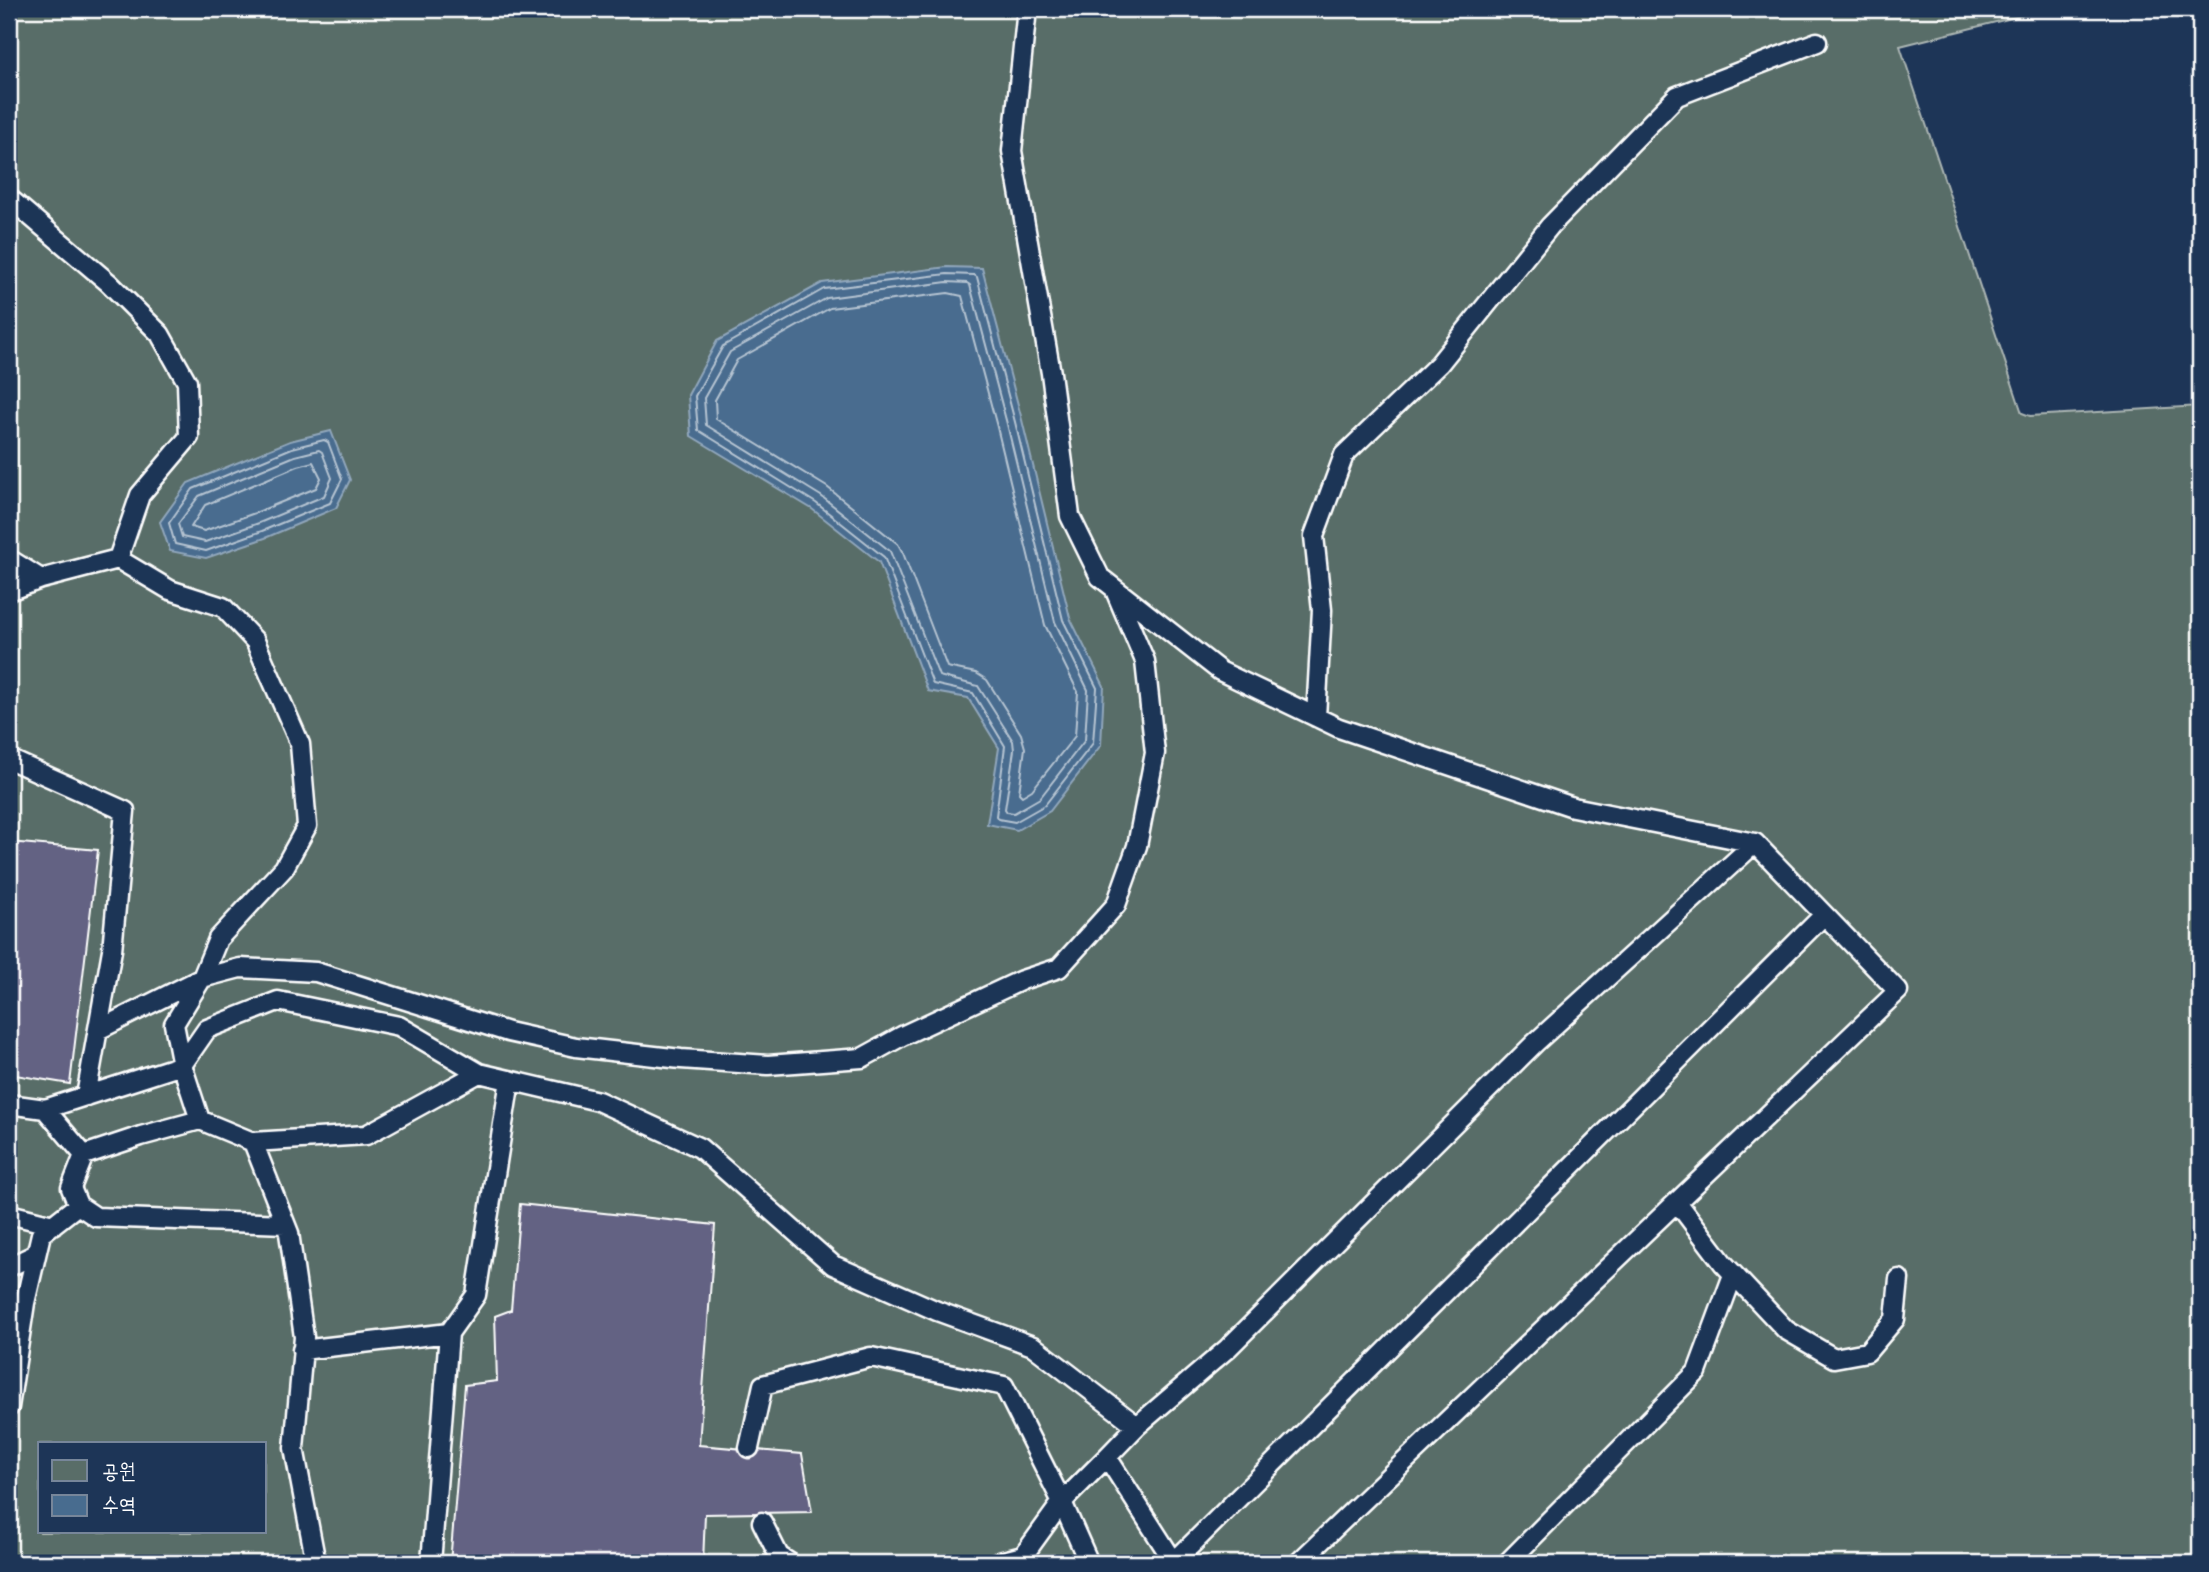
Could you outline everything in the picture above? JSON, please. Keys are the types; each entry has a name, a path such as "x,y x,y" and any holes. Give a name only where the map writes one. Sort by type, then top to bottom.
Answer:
{"lane":[{"path":"1027,9 1012,151 1051,373 1070,516 1100,577 1220,671 1339,728 1573,807 1755,843 1898,991 1298,1563"},
{"path":"1316,717 1322,610 1314,536 1344,455 1439,364 1550,226 1677,96 1817,42"},
{"path":"9,198 109,283 160,334 187,382 189,437 140,495 118,559"},
{"path":"9,559 41,579"},
{"path":"9,591 41,579 118,559 170,590 223,607 255,641 300,744 307,826 284,868 218,939 202,978 174,1024 182,1065 200,1120"},
{"path":"98,1030 202,978 240,968 316,972 508,1032 576,1047 681,1059 768,1065 862,1058 902,1036 1022,980 1059,968 1116,905 1137,846 1155,752 1145,661 1114,588"},
{"path":"9,759 125,811 113,950 86,1096"},
{"path":"996,1563 1023,1556 1062,1503 1138,1426 1228,1348 1535,1043 1755,843"},
{"path":"1107,1457 1174,1563 1824,915"},
{"path":"9,1104 45,1109 182,1065 207,1029 278,1001 399,1026 479,1073 598,1101 700,1147 833,1265 937,1311 1033,1346 1138,1426"},
{"path":"84,1155 200,1120 253,1142 366,1135 479,1073"},
{"path":"431,1563 449,1333 476,1295 510,1080"},
{"path":"45,1109 84,1155"},
{"path":"253,1142 289,1233 304,1337 294,1448 316,1563"},
{"path":"84,1155 71,1188 78,1206 96,1217 285,1223"},
{"path":"1677,1202 1733,1275 1786,1330 1834,1358 1867,1352 1895,1319 1899,1279"},
{"path":"9,1408 25,1303 41,1234 78,1206"},
{"path":"9,1214 53,1225"},
{"path":"9,1268 36,1254"},
{"path":"1507,1563 1698,1372 1733,1275"},
{"path":"302,1350 449,1333"},
{"path":"749,1447 763,1385 871,1357 1004,1386 1089,1563"},
{"path":"762,1522 779,1556 790,1563"}],"green space":[{"path":"9,9 2048,9 1900,46 2022,413 2030,416 2200,406 2200,1563 9,1563"}],"water":[{"path":"947,267 982,268 1070,618 1104,686 1101,745 1050,811 1017,830 987,824 999,748 968,698 928,691 879,562 812,509 691,436 688,395 717,341 822,283"},
{"path":"331,431 350,480 336,508 265,538 206,558 170,551 160,522 188,483 290,441"}],"building":[{"path":"9,842 98,850 70,1084 9,1074"},
{"path":"520,1204 715,1225 699,1445 802,1454 812,1512 705,1514 703,1563 450,1563 465,1385 497,1381 495,1316 511,1310"}]}
